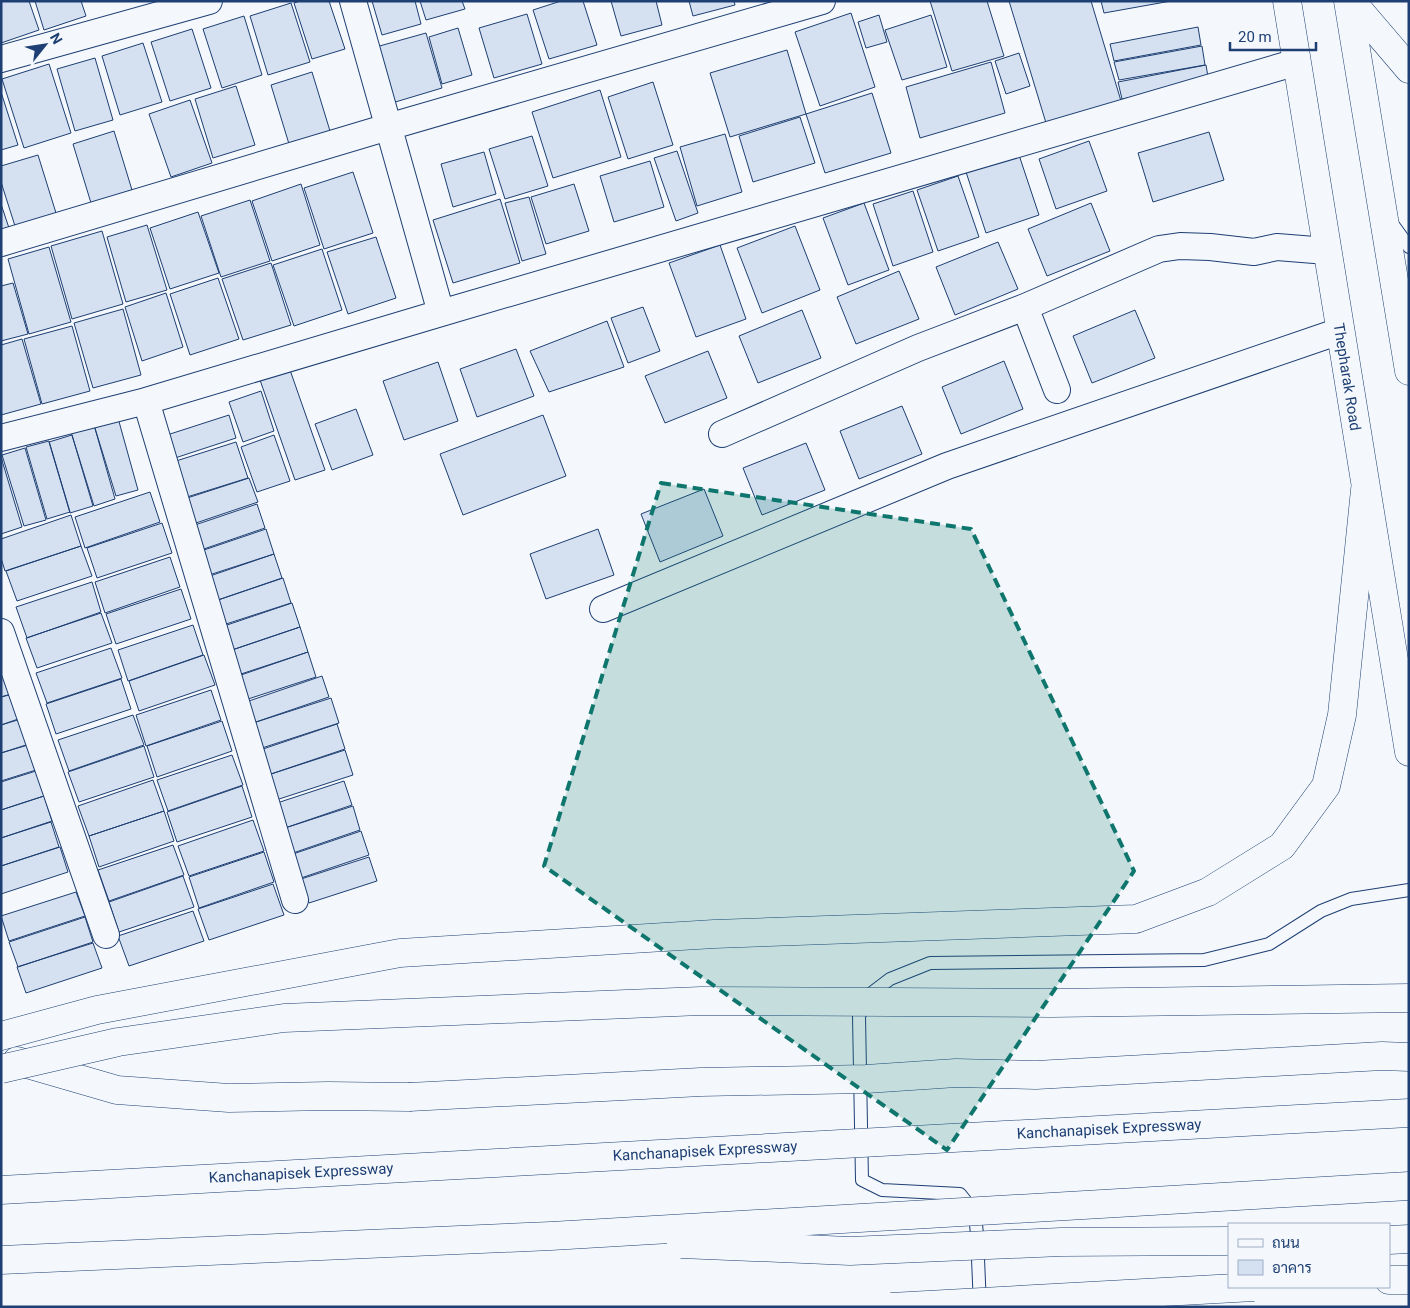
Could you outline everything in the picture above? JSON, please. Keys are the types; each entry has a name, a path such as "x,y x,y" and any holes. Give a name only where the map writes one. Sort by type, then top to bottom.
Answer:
{"main road":[{"name":"Thepharak Road","path":"1287,1 1409,752"},
{"path":"1350,1 1409,69"},
{"path":"1350,1 1409,371"},
{"path":"1,1036 97,1010 400,953 714,934 1136,919 1208,892 1282,846 1326,786 1342,715 1365,490"},
{"path":"1,1070 118,1042 284,1018 701,1002 1052,1003 1409,998"},
{"path":"1,1056 117,1090 230,1098 409,1097 702,1082 866,1079 956,1073 1036,1075 1382,1056 1409,1057"},
{"name":"Kanchanapisek Expressway","path":"1,1190 1409,1113"},
{"path":"1,1260 551,1236 1409,1186"},
{"path":"551,1236 850,1251 1061,1242 1228,1241"},
{"path":"1390,1240 1409,1239"},
{"path":"1390,1280 1409,1280"},
{"path":"891,1307 1236,1288"}],"street":[{"path":"1,60 209,1"},
{"path":"353,1 440,313"},
{"path":"1,243 388,127 822,1"},
{"path":"1,438 146,401 1297,62"},
{"path":"722,434 918,348 1025,307 1159,249 1187,247 1254,252 1277,247 1328,251"},
{"path":"1025,307 1057,390"},
{"path":"603,609 947,466 1340,331"},
{"path":"146,401 295,900"},
{"path":"1,632 106,936"}],"lane":[{"path":"1382,210 1409,247"},
{"path":"980,1307 978,1235 975,1213 960,1194 882,1190 862,1180 859,1016 869,995 890,979 930,963 1204,960 1269,944 1321,912 1351,899 1409,890"}],"highlighted area":[{"path":"661,483 971,529 1134,871 947,1150 544,866"}],"building":[{"path":"1,1 29,1 39,30 1,43"},
{"path":"35,1 81,1 86,16 44,30"},
{"path":"300,1 329,1 345,49 312,59 294,3"},
{"path":"372,1 415,1 421,24 382,35"},
{"path":"420,1 462,1 465,9 426,20"},
{"path":"561,1 583,1 597,45 549,59 533,10"},
{"path":"611,1 656,1 662,25 621,36"},
{"path":"689,1 734,1 735,5 693,16"},
{"path":"930,1 987,1 1004,56 952,71"},
{"path":"1009,1 1091,1 1121,101 1046,123"},
{"path":"1101,1 1171,1 1104,13"},
{"path":"291,3 310,62 268,75 250,16"},
{"path":"851,13 875,87 820,106 795,32"},
{"path":"527,14 542,64 494,78 479,28"},
{"path":"879,15 887,42 866,48 858,22"},
{"path":"931,15 947,67 902,80 885,30"},
{"path":"244,16 262,75 222,88 203,29"},
{"path":"1198,27 1201,45 1114,61 1110,44"},
{"path":"458,28 472,75 442,84 429,37"},
{"path":"192,29 211,88 170,101 151,42"},
{"path":"426,33 442,88 392,103 376,47"},
{"path":"143,43 162,102 120,115 102,56"},
{"path":"1202,46 1205,65 1119,80 1114,62"},
{"path":"787,50 806,114 730,137 710,73"},
{"path":"1019,53 1030,86 1006,94 995,61"},
{"path":"95,58 113,120 75,131 57,69"},
{"path":"991,62 1005,113 920,138 906,87"},
{"path":"49,64 71,133 24,148 2,79"},
{"path":"1206,65 1209,83 1122,99 1118,82"},
{"path":"312,72 330,131 289,144 271,85"},
{"path":"653,82 673,145 628,159 608,97"},
{"path":"236,86 255,145 213,158 195,99"},
{"path":"600,90 621,157 553,178 532,112"},
{"path":"1,92 18,145 1,150"},
{"path":"872,93 891,153 825,173 806,114"},
{"path":"190,100 212,163 171,177 149,114"},
{"path":"800,117 815,163 753,182 739,136"},
{"path":"114,131 132,190 91,203 73,144"},
{"path":"1209,132 1224,180 1153,202 1138,153"},
{"path":"725,134 742,192 697,206 680,147"},
{"path":"532,136 548,186 505,199 489,149"},
{"path":"1089,141 1107,191 1056,209 1039,159"},
{"path":"677,151 698,213 676,221 654,158"},
{"path":"484,152 496,194 453,207 441,164"},
{"path":"38,155 56,213 15,226 1,182 1,166"},
{"path":"1019,155 1039,215 986,233 966,172"},
{"path":"650,161 664,207 614,222 600,176"},
{"path":"353,172 373,233 324,249 304,188"},
{"path":"958,176 979,237 938,251 917,190"},
{"path":"301,184 320,245 272,261 252,201"},
{"path":"574,184 589,231 546,244 531,197"},
{"path":"913,191 933,252 893,266 873,204"},
{"path":"529,197 546,254 522,261 505,203"},
{"path":"500,199 520,263 453,283 433,220"},
{"path":"250,200 270,261 221,277 201,216"},
{"path":"864,203 889,270 848,285 823,218"},
{"path":"1091,203 1110,251 1047,276 1028,229"},
{"path":"1,204 9,228 1,231"},
{"path":"198,212 219,273 170,289 150,228"},
{"path":"147,225 167,290 126,302 107,237"},
{"path":"795,226 820,290 762,313 737,248"},
{"path":"102,231 123,304 72,319 51,246"},
{"path":"376,237 396,298 348,314 327,252"},
{"path":"998,242 1018,289 955,315 936,267"},
{"path":"720,245 746,319 696,337 669,263"},
{"path":"49,247 71,322 29,334 8,259"},
{"path":"322,249 342,310 294,326 273,265"},
{"path":"271,263 291,325 243,340 222,279"},
{"path":"899,271 919,319 856,344 837,297"},
{"path":"218,278 239,339 190,355 170,294"},
{"path":"13,283 28,334 1,341 1,286"},
{"path":"166,293 183,347 142,361 125,307"},
{"path":"643,307 660,351 628,363 611,318"},
{"path":"123,309 141,375 93,388 74,323"},
{"path":"802,310 821,358 758,383 739,336"},
{"path":"1135,310 1155,358 1092,383 1073,336"},
{"path":"607,321 624,367 549,392 530,351"},
{"path":"72,326 90,391 42,404 24,339"},
{"path":"22,339 41,404 1,415 1,345"},
{"path":"516,349 534,396 477,417 460,369"},
{"path":"708,351 727,398 665,423 645,376"},
{"path":"1004,361 1023,409 961,434 942,387"},
{"path":"438,362 458,421 404,440 383,381"},
{"path":"290,370 325,470 295,480 260,380"},
{"path":"261,391 274,431 243,442 229,402"},
{"path":"902,406 922,454 859,479 840,431"},
{"path":"356,409 373,455 332,470 315,424"},
{"path":"229,415 236,438 175,458 167,435"},
{"path":"543,415 566,476 463,515 440,454"},
{"path":"118,418 138,490 116,496 94,425"},
{"path":"94,425 115,499 94,506 71,432"},
{"path":"72,435 93,506 70,513 49,442"},
{"path":"274,435 290,481 257,492 241,447"},
{"path":"49,441 70,512 47,519 26,447"},
{"path":"236,442 248,478 187,497 176,461"},
{"path":"806,443 825,490 762,515 743,468"},
{"path":"25,448 46,520 24,526 2,455"},
{"path":"1,457 22,527 1,534"},
{"path":"249,478 258,502 190,525 181,500"},
{"path":"704,489 723,536 660,562 641,514"},
{"path":"150,492 160,522 85,548 75,517"},
{"path":"257,504 265,528 198,551 189,527"},
{"path":"71,515 81,546 5,571 1,558 1,539"},
{"path":"162,523 172,553 97,578 87,548"},
{"path":"266,529 274,554 206,576 198,552"},
{"path":"598,529 614,575 546,599 530,554"},
{"path":"81,546 92,576 17,601 6,571"},
{"path":"274,554 282,578 215,601 207,577"},
{"path":"170,557 180,587 105,613 95,582"},
{"path":"283,578 291,603 223,625 215,601"},
{"path":"92,582 101,612 27,638 16,607"},
{"path":"181,589 191,619 116,644 106,614"},
{"path":"292,603 300,627 232,650 224,626"},
{"path":"101,613 112,643 37,668 26,638"},
{"path":"193,625 203,655 128,681 118,650"},
{"path":"300,627 308,652 241,674 232,650"},
{"path":"111,648 122,678 47,703 36,673"},
{"path":"308,652 316,677 248,699 241,675"},
{"path":"204,655 215,685 139,711 129,681"},
{"path":"1,669 14,693 1,697"},
{"path":"322,676 329,697 253,723 246,702"},
{"path":"121,679 131,709 56,734 46,704"},
{"path":"211,690 221,720 146,746 136,715"},
{"path":"13,694 21,718 1,725 1,697"},
{"path":"331,698 339,723 262,748 253,723"},
{"path":"133,715 144,745 69,771 58,740"},
{"path":"21,719 29,744 1,753 1,725"},
{"path":"222,721 232,751 157,777 147,746"},
{"path":"337,724 345,749 268,775 260,750"},
{"path":"28,745 36,770 1,781 1,753"},
{"path":"144,746 154,777 79,802 68,772"},
{"path":"345,750 353,775 276,800 268,775"},
{"path":"232,755 243,785 168,811 157,780"},
{"path":"36,771 44,796 1,810 1,782"},
{"path":"153,780 164,811 89,836 78,806"},
{"path":"344,781 352,805 285,828 277,803"},
{"path":"242,786 252,817 177,842 167,812"},
{"path":"44,796 52,821 1,838 1,810"},
{"path":"353,806 360,830 293,853 285,828"},
{"path":"164,811 174,841 99,867 89,836"},
{"path":"253,820 264,851 189,876 178,846"},
{"path":"51,822 59,847 1,866 1,838"},
{"path":"361,831 369,855 301,878 293,854"},
{"path":"173,845 184,875 109,901 98,870"},
{"path":"60,847 68,872 1,894 1,866"},
{"path":"264,852 274,882 199,908 189,877"},
{"path":"369,857 377,881 309,903 301,879"},
{"path":"183,876 194,907 119,932 109,902"},
{"path":"273,884 284,915 209,940 198,909"},
{"path":"76,892 85,916 9,941 1,916"},
{"path":"193,911 204,941 129,966 118,936"},
{"path":"85,917 93,942 18,967 9,942"},
{"path":"93,943 102,968 26,993 17,967"}]}
